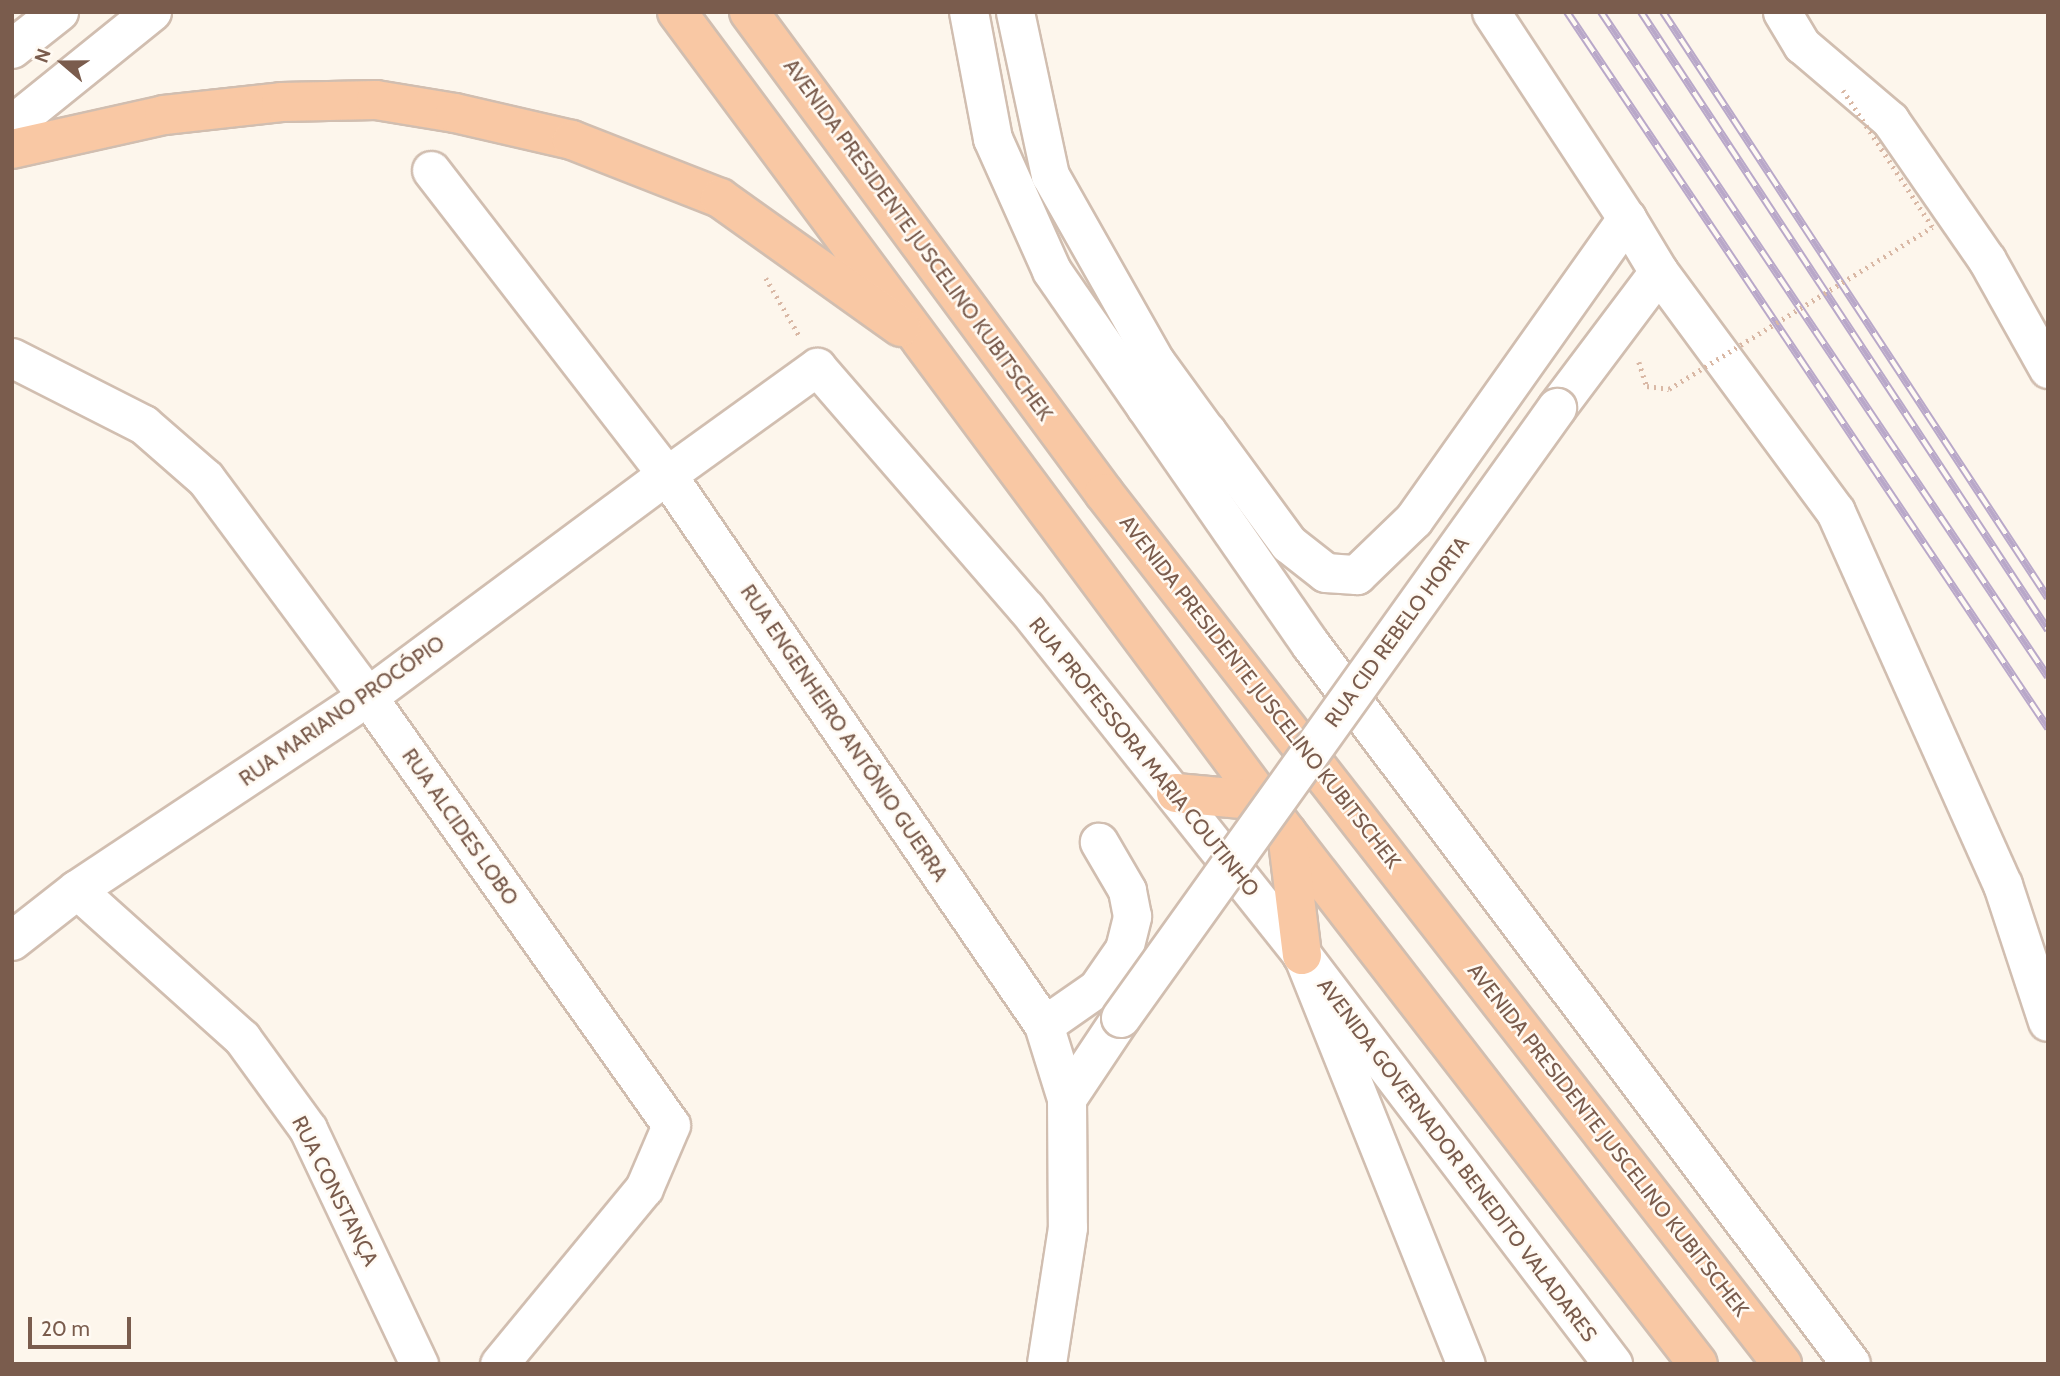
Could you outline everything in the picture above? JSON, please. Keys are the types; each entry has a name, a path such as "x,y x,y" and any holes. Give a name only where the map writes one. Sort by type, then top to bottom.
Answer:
{"highway":[{"path":"677,12 930,348 1287,832 1698,1364"},
{"name":"AVENIDA PRESIDENTE JUSCELINO KUBITSCHEK","path":"749,12 1104,493 1782,1364"},
{"path":"12,149 164,116 281,102 376,100 455,113 572,140 720,198 930,348"},
{"path":"1175,793 1264,801"},
{"path":"1287,832 1302,955"}],"street":[{"path":"12,49 59,12"},
{"path":"12,125 152,12"},
{"path":"970,12 993,139 1047,259 1311,645 1851,1364"},
{"path":"1015,12 1050,175 1156,362 1289,544 1326,573 1357,575 1414,520 1628,219"},
{"path":"1491,12 1628,219 1659,272 1836,512 2003,885 2048,1022"},
{"path":"1782,12 1802,46 1890,120 1987,260 2048,369"},
{"name":"RUA ENGENHEIRO ANTÔNIO GUERRA","path":"431,170 667,475 1044,1025 1067,1099 1068,1228 1047,1364"},
{"name":"RUA CID REBELO HORTA","path":"1067,1099 1121,1018 1557,408 1659,272"},
{"name":"RUA ALCIDES LOBO","path":"12,358 144,425 206,479 368,697 671,1125 644,1188 499,1364"},
{"path":"667,475 817,367"},
{"name":"RUA PROFESSORA MARIA COUTINHO","path":"817,367 1026,608 1302,955 1466,1364"},
{"path":"1146,407 1207,432"},
{"name":"RUA MARIANO PROCÓPIO","path":"12,941 77,890 368,697 667,475"},
{"path":"1044,1025 1097,988 1124,949 1132,916 1127,890 1099,842"},
{"name":"RUA CONSTANÇA","path":"77,890 242,1038 286,1098 308,1129 419,1364"},
{"name":"AVENIDA GOVERNADOR BENEDITO VALADARES","path":"1302,955 1613,1364"}],"path":[{"path":"1638,354 1647,386 1669,389 1932,227 1843,91"},
{"path":"761,271 817,367"},
{"path":"1688,367 1700,385"}],"railway":[{"path":"1567,12 2048,728"},
{"path":"1601,12 2048,677"},
{"path":"1641,12 2048,630"},
{"path":"1663,12 2048,598"}]}
